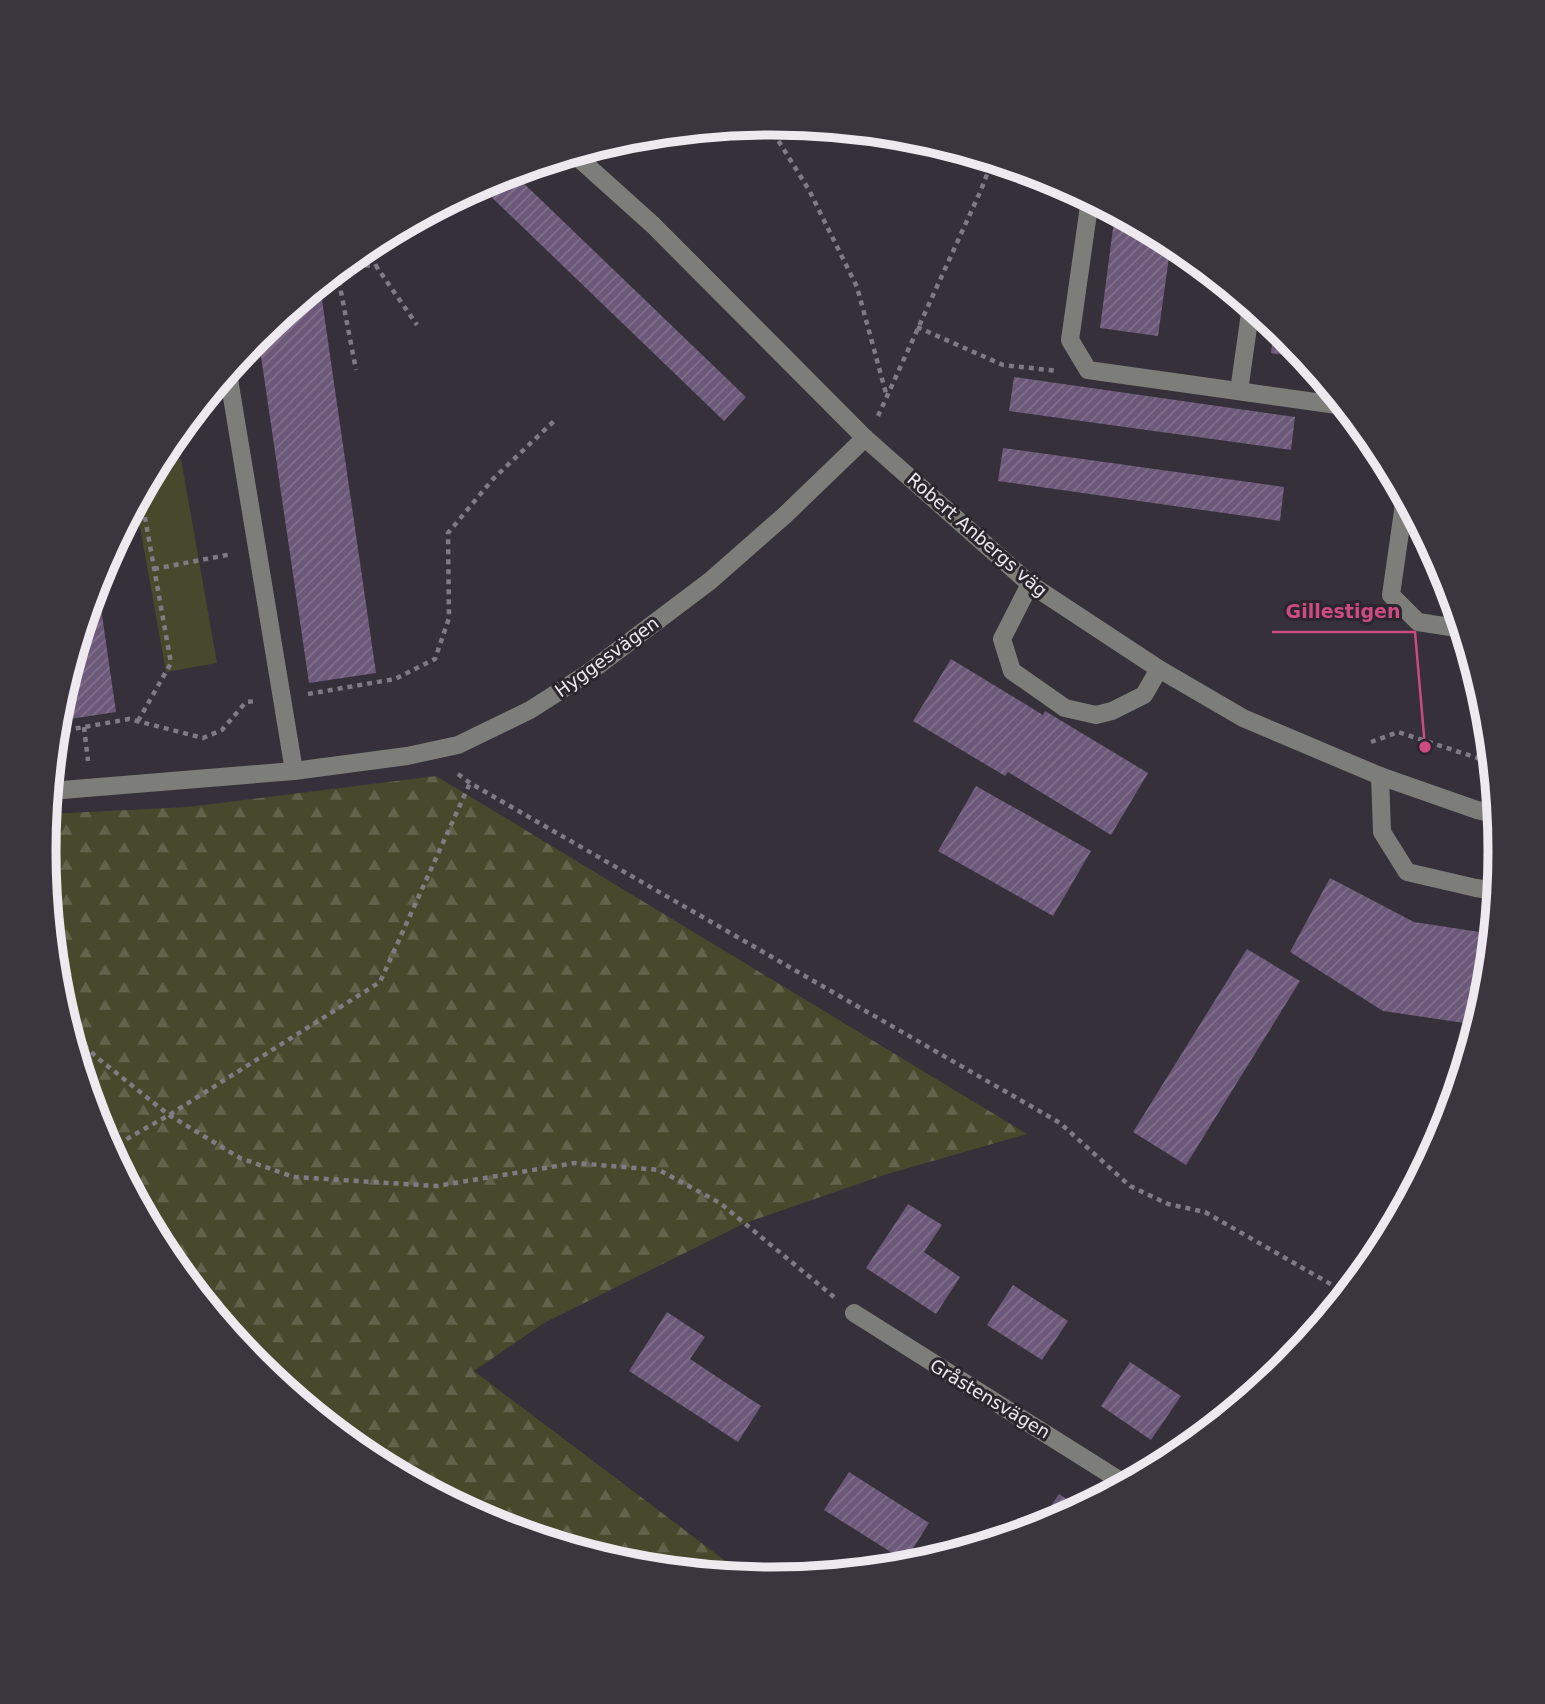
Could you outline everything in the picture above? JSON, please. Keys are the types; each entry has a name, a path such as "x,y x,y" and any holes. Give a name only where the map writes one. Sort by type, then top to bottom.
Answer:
{"street":[{"name":"Robert Anbergs väg","path":"582,161 653,225 865,438 1030,584 1158,669 1243,718 1380,776 1487,812"},
{"path":"1089,209 1070,340 1088,370 1330,403"},
{"path":"1239,391 1249,317"},
{"path":"230,385 294,771"},
{"name":"Hyggesvägen","path":"59,789 294,771 458,745 518,716 588,673 710,581 784,516 865,438"},
{"path":"1403,512 1391,595 1418,622 1453,627"},
{"path":"1030,584 1002,639 1012,671 1065,708 1096,715 1112,711 1144,695 1158,669"},
{"path":"1380,776 1382,832 1407,872 1487,889"},
{"name":"Gråstensvägen","path":"854,1313 1118,1480"}],"path":[{"path":"775,135 809,190 857,286 887,398"},
{"path":"865,438 887,398 989,170"},
{"path":"373,257 376,266 417,325"},
{"path":"362,265 376,266"},
{"path":"339,282 356,370"},
{"path":"917,327 1003,365 1065,372 1079,355"},
{"path":"869,405 888,423"},
{"path":"448,533 493,479 554,421"},
{"path":"138,721 171,663 144,510"},
{"path":"154,569 257,549"},
{"path":"1368,743 1398,732 1483,760"},
{"path":"430,751 470,783 1060,1123 1130,1186 1168,1204 1205,1212 1340,1289"},
{"path":"119,1143 169,1115 380,982 470,783"},
{"path":"82,1044 169,1115 240,1158 294,1177 437,1186 575,1163 659,1170 720,1203 854,1313"}],"green space":[{"path":"181,459 217,663 166,672 139,519 173,461"},
{"path":"436,776 1027,1134 884,1175 745,1223 544,1323 474,1371 734,1567 633,1555 587,1544 498,1514 414,1473 374,1448 300,1391 266,1359 204,1288 152,1210 130,1169 94,1082 80,1037 62,946 56,852 58,814 188,807"}],"building":[{"path":"522,181 746,397 724,421 489,194"},
{"path":"1114,222 1169,255 1158,336 1100,328"},
{"path":"321,296 376,673 309,683 260,351"},
{"path":"1273,339 1289,356 1271,353"},
{"path":"1014,377 1295,417 1291,450 1009,411"},
{"path":"1003,448 1284,487 1280,521 998,481"},
{"path":"101,605 116,712 69,719 80,667"},
{"path":"951,659 1043,715 1045,711 1148,773 1111,835 1008,772 1005,776 913,721"},
{"path":"976,786 1091,851 1053,916 938,851"},
{"path":"1330,878 1414,922 1484,933 1468,1024 1383,1011 1290,952"},
{"path":"1247,949 1300,981 1186,1165 1133,1132"},
{"path":"908,1204 942,1225 924,1252 960,1277 936,1314 866,1268"},
{"path":"1013,1285 1068,1321 1042,1360 987,1325"},
{"path":"667,1312 705,1337 690,1359 761,1406 738,1442 629,1371"},
{"path":"1130,1362 1181,1396 1151,1440 1101,1406"},
{"path":"849,1472 929,1523 908,1556 899,1557 824,1510"},
{"path":"1059,1494 1072,1503 1047,1514 1045,1515"}],"place":[{"name":"Gillestigen","path":"1425,747"}]}
